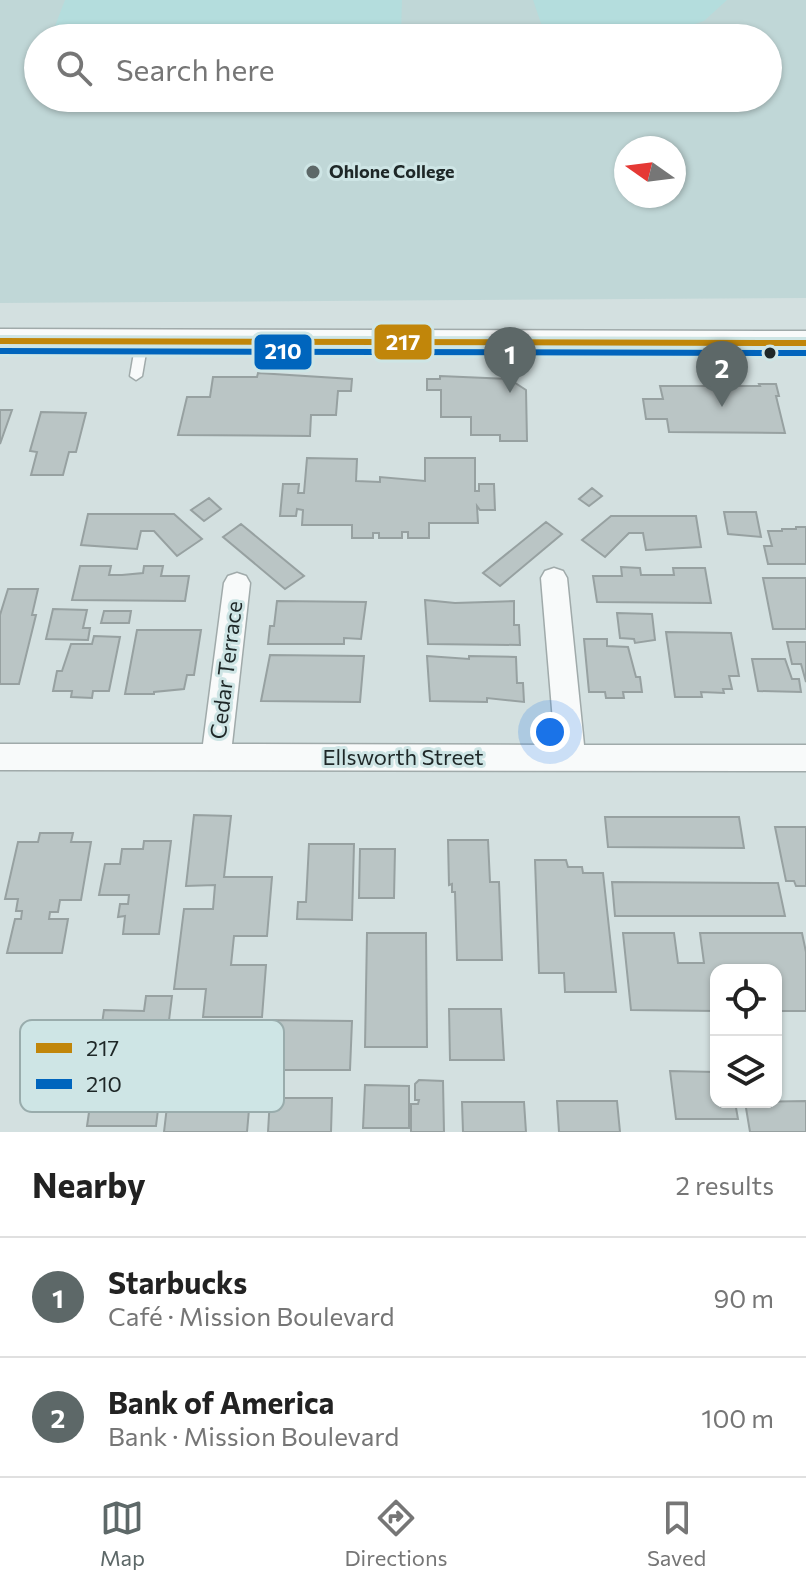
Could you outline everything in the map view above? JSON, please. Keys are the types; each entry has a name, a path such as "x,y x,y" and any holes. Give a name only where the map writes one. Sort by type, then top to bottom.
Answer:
{"main road":[{"path":"0,341 139,359 806,343"}],"street":[{"path":"554,578 571,757"},
{"name":"Cedar Terrace","path":"216,756 237,583"},
{"name":"Ellsworth Street","path":"0,757 806,758"}],"shaded area":[{"name":"Ohlone College","path":"0,0 806,0 806,298 0,303"},
{"path":"65,0 402,0 401,24 56,24"},
{"path":"533,0 727,0 704,21 695,24 541,24"}],"building":[{"path":"258,373 352,379 351,391 338,391 336,415 311,415 310,436 178,435 187,397 210,397 213,377 257,377"},
{"path":"440,376 509,379 526,390 527,441 500,441 500,435 471,435 471,417 441,417 441,390 427,390 427,379 440,379"},
{"path":"776,384 785,433 669,432 667,419 646,419 643,399 663,399 660,386"},
{"path":"0,410 12,410 0,444"},
{"path":"41,412 86,413 76,452 69,452 63,475 31,475 37,452 30,451"},
{"path":"307,458 357,459 356,481 380,482 380,477 425,481 425,458 475,458 475,491 479,491 479,484 494,484 495,510 480,510 477,506 478,523 429,523 429,538 408,538 408,532 402,532 402,538 379,538 379,533 373,533 373,538 352,538 352,525 302,525 303,510 297,509 296,516 280,516 283,484 299,484 298,493 304,493"},
{"path":"592,488 602,496 589,506 579,499"},
{"path":"209,498 221,509 204,521 191,510"},
{"path":"724,512 756,512 761,537 728,534"},
{"path":"88,514 174,514 202,539 177,556 154,531 141,531 137,549 81,545"},
{"path":"611,516 696,516 701,547 646,550 643,533 629,533 605,557 582,540"},
{"path":"546,522 562,534 500,586 483,573"},
{"path":"241,524 304,576 285,589 223,537"},
{"path":"806,527 806,564 768,564 764,546 772,546 768,531"},
{"path":"80,566 111,566 109,575 122,575 143,573 144,566 163,566 161,576 189,576 185,601 72,600"},
{"path":"621,567 640,568 641,575 674,575 673,568 705,568 711,603 597,602 593,576 622,576"},
{"path":"763,578 806,578 806,629 773,629"},
{"path":"8,589 38,589 32,615 36,615 19,684 0,684 0,615"},
{"path":"425,600 455,603 514,601 514,625 519,625 520,645 428,644"},
{"path":"277,601 366,602 361,639 344,638 344,644 268,644"},
{"path":"53,609 87,610 83,628 90,628 88,640 46,639"},
{"path":"104,611 131,611 129,623 101,623"},
{"path":"617,613 652,614 655,640 635,643 634,639 620,638"},
{"path":"137,630 201,630 194,675 187,675 184,689 154,694 125,694"},
{"path":"666,632 731,633 739,676 729,676 732,689 723,689 724,693 701,692 702,697 675,697"},
{"path":"94,636 120,637 109,691 93,691 92,698 71,697 72,691 53,691 57,671 62,671 71,644 92,644"},
{"path":"584,639 607,639 607,646 628,647 636,677 640,677 642,692 623,692 624,698 606,698 605,692 589,692"},
{"path":"787,642 806,642 806,682 801,664 792,664"},
{"path":"270,655 364,656 360,702 261,701"},
{"path":"427,656 469,659 469,656 516,657 517,683 523,683 524,702 487,698 487,702 430,701"},
{"path":"752,659 785,659 792,679 799,679 801,692 758,691"},
{"path":"194,815 231,816 224,877 272,877 267,936 234,936 231,965 266,965 262,1017 203,1017 206,989 174,989 184,909 213,909 215,885 186,886"},
{"path":"605,817 739,817 744,848 608,847"},
{"path":"775,827 806,827 806,886 796,886 794,881 786,881"},
{"path":"40,833 73,833 71,842 91,842 81,900 60,900 58,912 50,912 49,919 68,919 62,953 7,953 15,919 21,919 22,911 16,911 18,899 5,899 18,842 38,842"},
{"path":"448,840 488,840 490,882 499,882 502,960 457,960 455,892 452,892 452,884 449,885"},
{"path":"144,841 171,841 159,934 123,934 125,916 118,917 120,904 128,904 129,895 99,895 105,864 120,864 122,849 143,849"},
{"path":"309,844 354,844 352,920 297,919 298,902 306,902"},
{"path":"360,849 395,849 394,898 359,898"},
{"path":"535,860 566,860 568,867 582,867 583,873 603,873 616,992 565,992 564,973 539,973"},
{"path":"612,882 778,883 785,916 615,916"},
{"path":"367,933 426,933 427,1047 365,1047"},
{"path":"623,933 674,933 678,963 704,963 700,933 802,933 806,952 806,1011 782,1011 782,964 710,964 710,1011 631,1010"},
{"path":"146,996 172,996 169,1020 103,1020 104,1010 144,1011"},
{"path":"449,1009 501,1009 504,1060 450,1060"},
{"path":"284,1020 352,1021 350,1070 284,1070"},
{"path":"670,1071 710,1072 710,1108 736,1108 738,1119 676,1119"},
{"path":"419,1080 443,1081 444,1132 411,1132 411,1104 418,1104 415,1084"},
{"path":"365,1085 409,1086 409,1128 363,1128"},
{"path":"284,1098 332,1098 331,1132 268,1132 269,1112 284,1112"},
{"path":"557,1101 617,1101 620,1132 559,1132"},
{"path":"782,1101 806,1101 806,1132 750,1132 746,1108 782,1108"},
{"path":"462,1102 524,1102 526,1132 463,1132"},
{"path":"89,1112 158,1112 156,1126 87,1126"},
{"path":"166,1112 249,1112 247,1132 164,1132"}],"transit line":[{"name":"217","path":"0,341 806,343"},
{"name":"210","path":"0,351 806,353"}],"place":[{"name":"Ohlone College","path":"313,172"},
{"name":"Starbucks","path":"510,393"},
{"name":"Bank of America","path":"722,407"}]}
